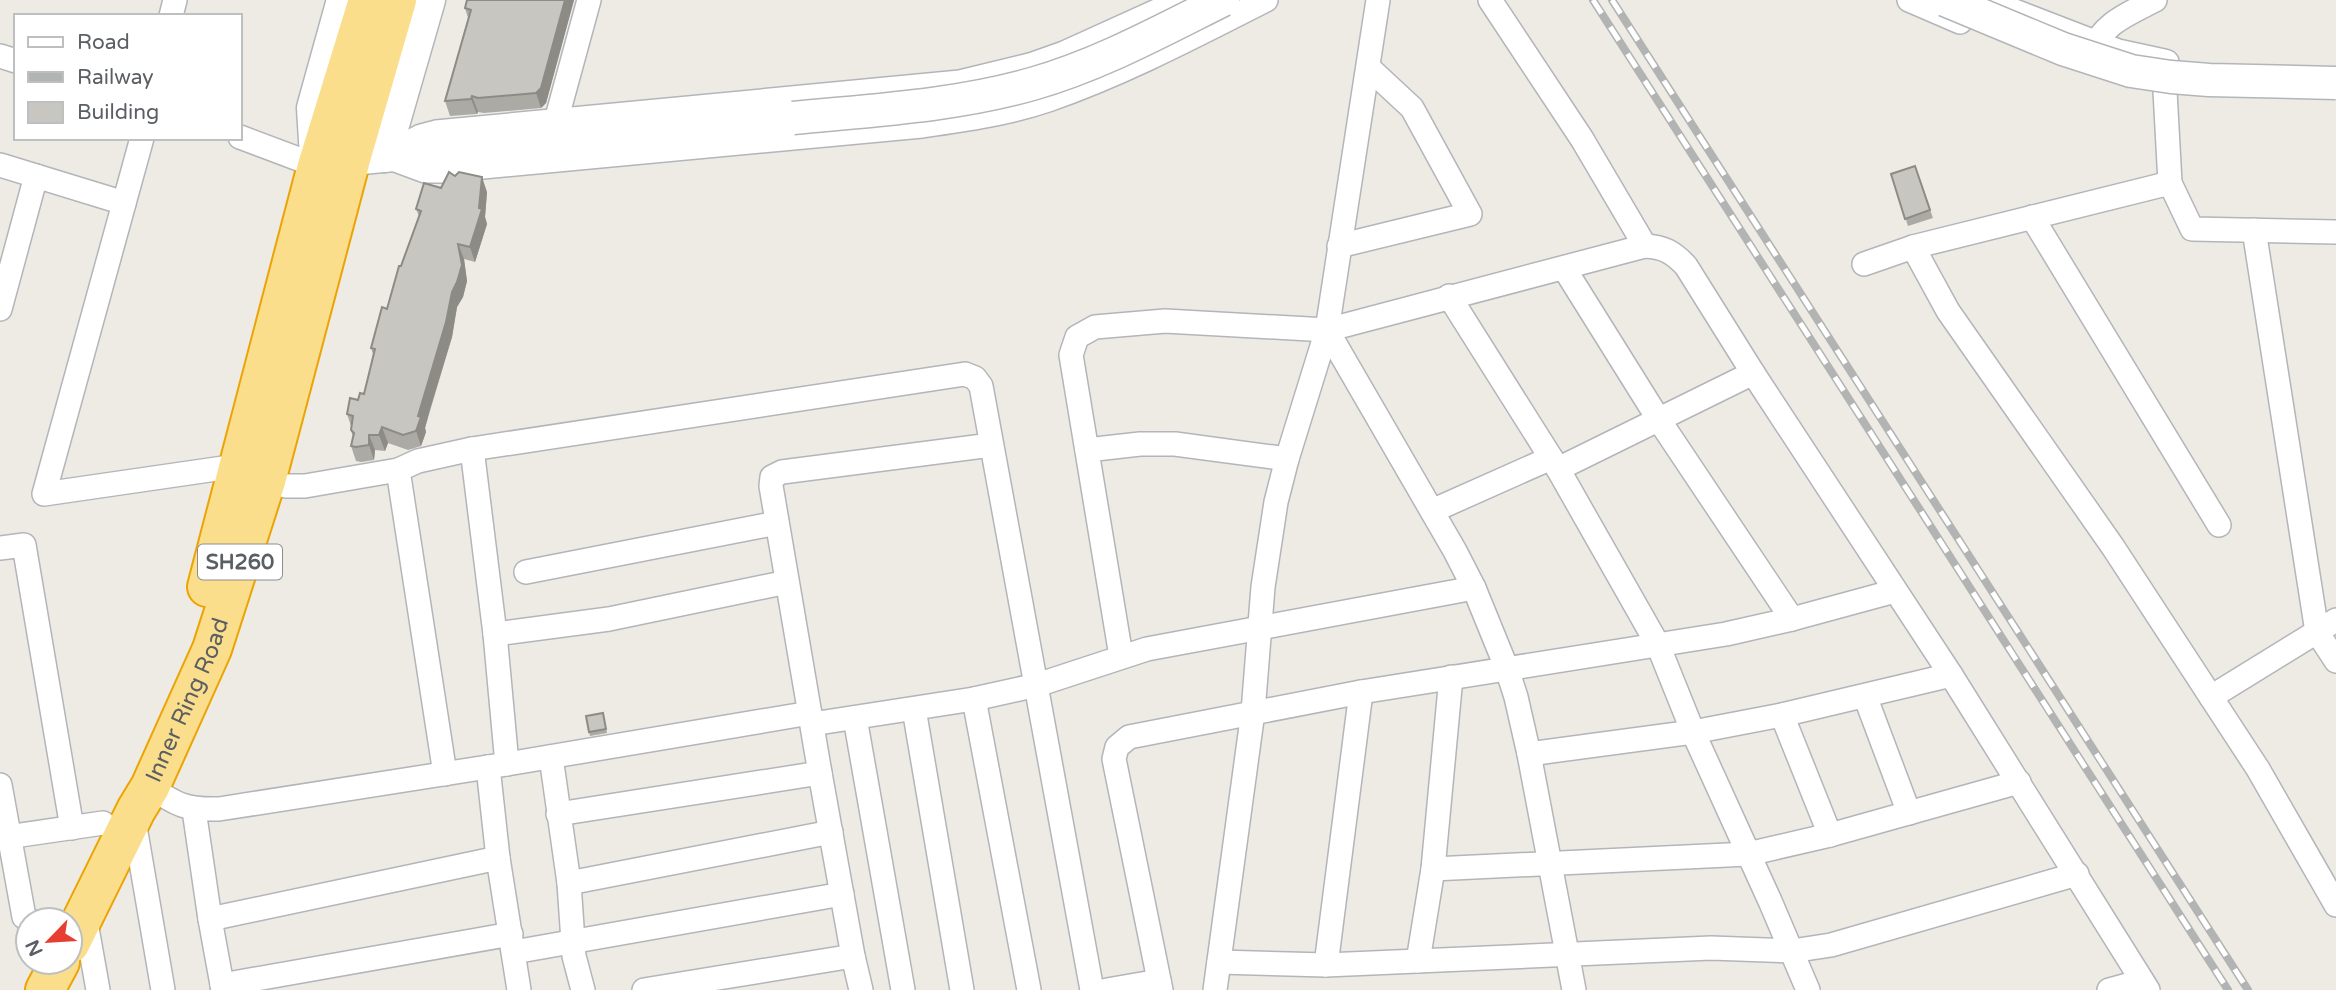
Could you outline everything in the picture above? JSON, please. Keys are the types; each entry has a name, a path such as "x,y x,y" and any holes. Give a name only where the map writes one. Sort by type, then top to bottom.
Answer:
{"highway":[{"path":"349,145 368,0"},
{"name":"SH260","path":"349,145 397,0"},
{"name":"Inner Ring Road","path":"78,906 114,814 212,649 252,474 349,145"},
{"name":"Inner Ring Road","path":"114,814 111,813 180,666 209,581 252,474"}],"street":[{"path":"342,0 313,108 349,145 425,171 922,126 965,119 1045,101 1083,87 1218,14"},
{"path":"349,145 429,0"},
{"path":"556,121 589,0"},
{"path":"349,145 436,132 960,82 1030,65 1064,53 1181,0"},
{"path":"1198,0 1218,14"},
{"path":"242,137 349,145 793,118 945,103 1034,83 1218,14 1266,0"},
{"path":"1215,990 1253,712 1264,587 1276,502 1327,330 1378,0"},
{"path":"1490,0 1583,139 1645,246"},
{"path":"1909,0 2110,80 2165,91 2336,98"},
{"path":"1945,0 2063,49 2131,71 2209,80 2336,83"},
{"path":"1968,25 1979,0"},
{"path":"1986,0 2094,43 2167,62 2336,69"},
{"path":"2082,71 2102,32 2114,21 2155,0"},
{"path":"2167,62 2165,91 2170,183 2192,229 2336,232"},
{"path":"1339,246 1470,214 1412,108 1369,68"},
{"path":"141,140 44,494 252,474 285,486 305,486 398,470 428,458 472,449 964,374 975,378 981,386 1092,990"},
{"path":"0,165 124,203"},
{"path":"0,309 36,176"},
{"path":"1864,264 1913,247 2170,183"},
{"path":"2032,217 2219,525"},
{"path":"2254,230 2326,626 2336,661"},
{"path":"1121,656 1071,355 1077,337 1095,327 1165,321 1327,330 1645,246 1660,247 1673,253 1686,266 1951,675 2145,985 2109,990"},
{"path":"1913,247 1948,311 2113,547 2258,769 2336,905"},
{"path":"1564,268 1660,420 1792,619"},
{"path":"1450,296 1554,463 1658,645 1693,732 1808,990"},
{"path":"1327,330 1474,588 1507,669 1529,754 1574,990"},
{"path":"1432,511 1660,420 1753,373"},
{"path":"1087,450 1140,444 1175,444 1287,459"},
{"path":"861,990 820,773 771,486 772,477 782,472 991,445"},
{"path":"472,449 495,634 498,858 519,990"},
{"path":"398,470 445,774"},
{"path":"526,572 777,523"},
{"path":"0,548 24,545 114,814 163,990"},
{"path":"495,634 610,619 787,582"},
{"path":"4,837 174,803 194,810 219,809 811,719 855,718 974,699 1037,685 1147,649 1474,588"},
{"path":"1107,990 1160,985 1114,760 1117,747 1129,737 1361,692 1658,645 1792,619 1895,592"},
{"path":"2211,697 2326,626"},
{"path":"1529,754 1693,732 1782,715 1951,675"},
{"path":"1418,961 1433,869 1451,677"},
{"path":"1326,965 1361,692"},
{"path":"1865,696 1909,813"},
{"path":"974,699 1029,990"},
{"path":"914,709 962,990"},
{"path":"1782,715 1830,835"},
{"path":"855,718 902,990"},
{"path":"551,757 569,883 573,943 583,990"},
{"path":"558,814 820,773"},
{"path":"1433,869 1748,854 1830,835 2019,782"},
{"path":"0,785 4,837 21,906"},
{"path":"194,810 223,988 512,943 573,943 842,894"},
{"path":"569,883 831,832"},
{"path":"210,919 498,858"},
{"path":"1219,962 1326,965 1711,948 1792,951 1831,945 2077,874"},
{"path":"644,990 853,956"},
{"path":"84,958 98,990"}],"building":[{"path":"467,0 565,0 541,88 536,93 478,98 472,96 471,99 445,101 471,10 465,8"},
{"path":"1915,166 1930,210 1905,219 1891,174"},
{"path":"449,172 455,176 459,172 482,177 479,208 482,209 470,247 458,244 462,265 452,292 416,431 403,435 382,427 379,435 369,435 369,445 351,446 354,433 351,430 353,416 347,414 350,398 358,400 360,393 364,394 375,349 371,348 382,307 387,309 399,266 421,211 416,209 424,183 441,188"},
{"path":"603,713 606,729 589,732 586,716"}],"railway":[{"path":"1593,0 2228,990"},
{"path":"1612,0 2248,990"}]}
